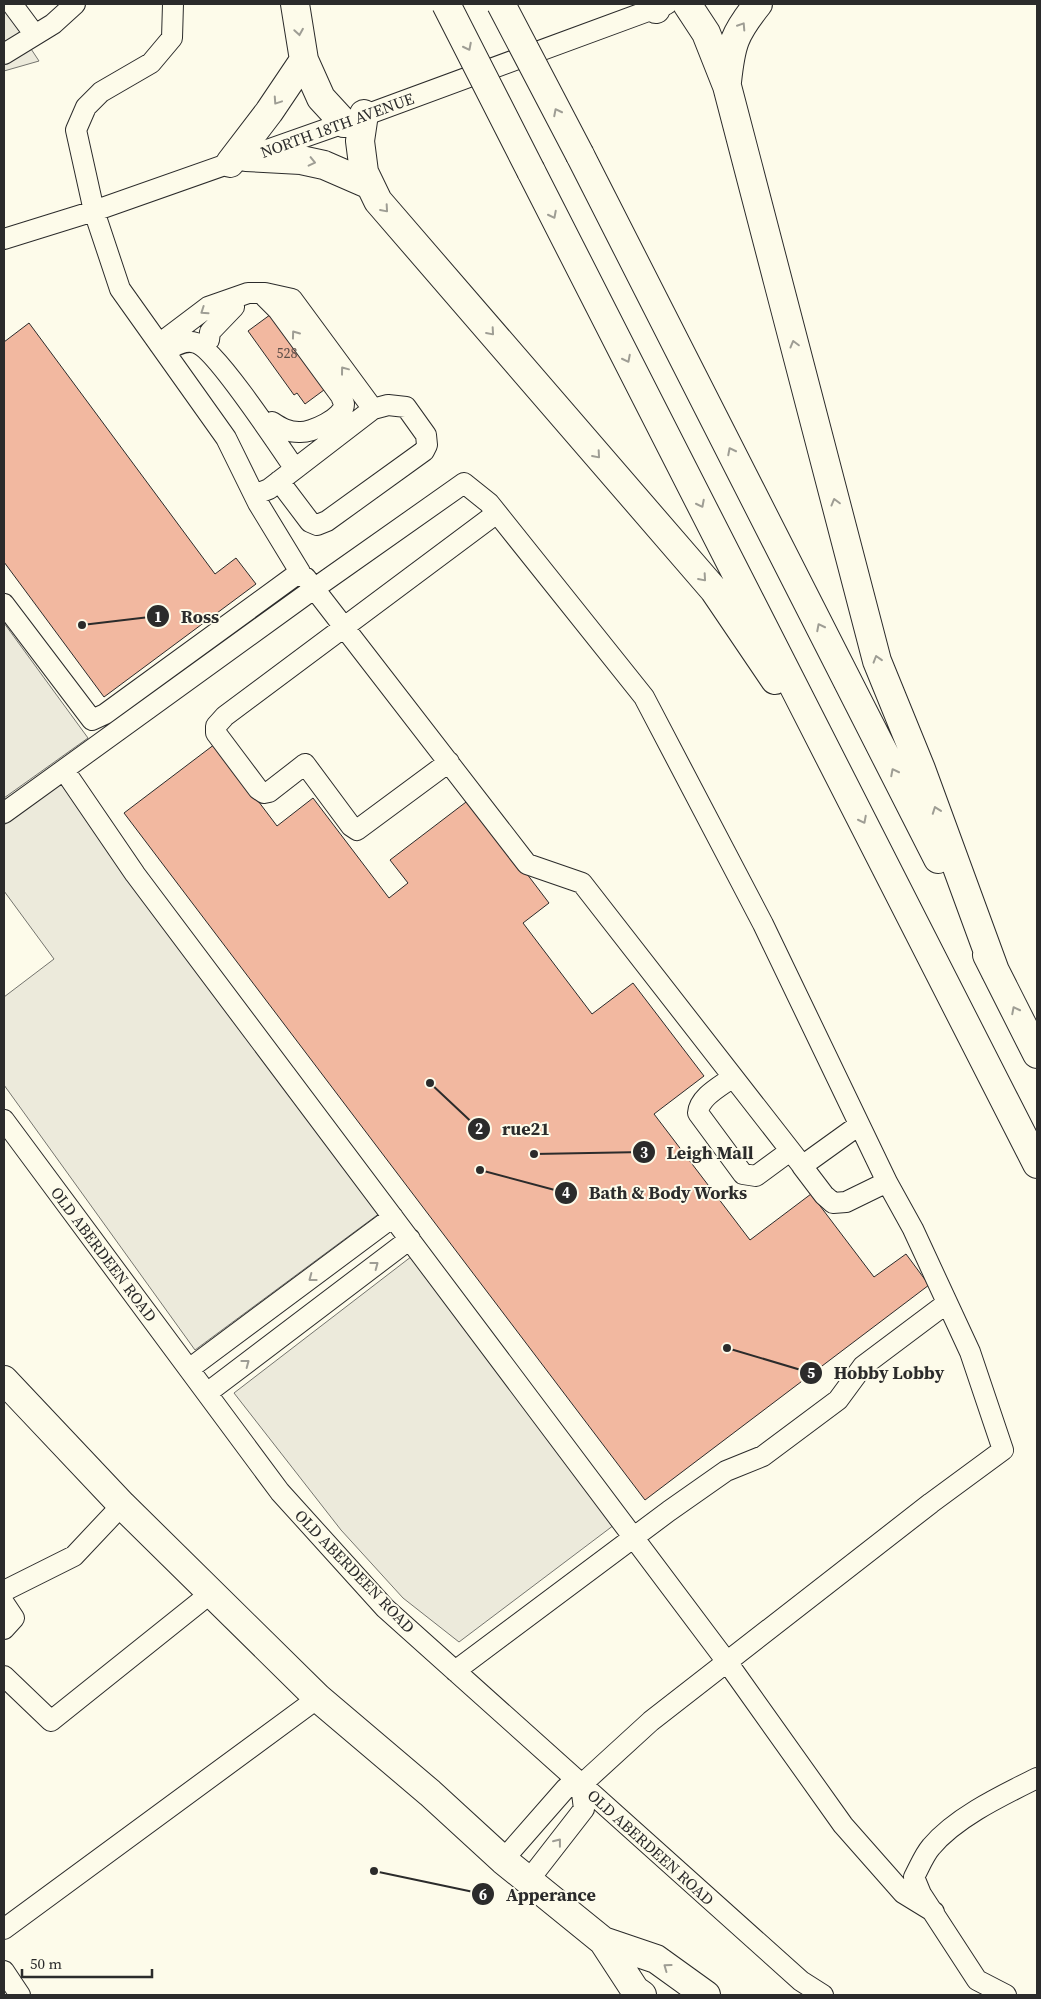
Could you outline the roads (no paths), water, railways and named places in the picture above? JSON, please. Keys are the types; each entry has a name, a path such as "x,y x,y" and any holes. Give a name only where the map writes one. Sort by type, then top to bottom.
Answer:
{"highway":[{"path":"295,4 304,60 321,98 354,118 360,141 364,172 378,201 714,590 844,782"},
{"path":"446,4 1037,1164"},
{"path":"501,4 580,155 1037,1054"},
{"path":"687,4 706,33 727,86 877,661 921,769 995,971"},
{"path":"727,86 730,51 739,29 758,4"},
{"path":"238,160 304,60"},
{"path":"238,160 301,160 324,165 370,184"},
{"path":"4,1380 122,1505 318,1698 430,1793 503,1860 603,1941 635,1990 642,1995"},
{"path":"603,1941 656,1959 706,1995"}],"street":[{"path":"12,4 35,35"},
{"path":"4,54 53,24 73,4"},
{"path":"173,4 172,38 151,63 101,92 86,107 76,130 94,211 120,289 226,438 254,495 300,572 315,588 527,864 582,883 824,1195 833,1203 846,1202 887,1182"},
{"name":"NORTH 18TH AVENUE","path":"4,239 94,211 238,160 659,5"},
{"path":"162,348 208,307 232,300 248,292 265,293 292,299 373,409"},
{"path":"204,341 272,422 285,430 300,433 324,425 342,410 344,404 278,310 265,297 265,293"},
{"path":"204,341 234,307 232,300"},
{"path":"162,348 204,341"},
{"path":"204,341 295,469"},
{"path":"254,495 279,482 373,409 388,405 406,408 426,436 427,445 424,451 327,521 317,525 310,522 279,482"},
{"path":"4,813 315,588 464,483 489,503 644,697 763,924 887,1182 913,1229 970,1352 1003,1450 931,1503 651,1720 581,1784 566,1788 503,1860"},
{"path":"449,762 357,830 351,826 305,764 269,792 264,793 258,789 216,733 216,726 225,716 497,513"},
{"path":"4,604 92,720 105,714 300,572"},
{"path":"64,770 135,874 727,1662 843,1825 903,1892 934,1912"},
{"path":"733,1077 704,1099 698,1107 698,1113 733,1163 743,1174 756,1176 790,1151"},
{"name":"OLD ABERDEEN ROAD","path":"4,1120 280,1492 385,1608 801,1981 824,1995"},
{"path":"804,1168 802,1166 859,1125"},
{"path":"190,1369 393,1218"},
{"path":"207,1393 410,1239"},
{"path":"455,1671 633,1537 726,1470 762,1456 838,1400 863,1366 947,1303"},
{"path":"4,1591 74,1556 122,1505"},
{"path":"4,1676 52,1721 211,1593"},
{"path":"4,1603 14,1618 4,1628"},
{"path":"4,1929 318,1698"},
{"path":"1006,1995 971,1988 934,1912 921,1894 914,1877 930,1847 956,1825 989,1802 1037,1778"},
{"path":"528,1881 584,1809 581,1784"},
{"path":"4,1971 20,1995"}],"place":[{"name":"Ross","path":"82,625"},
{"name":"rue21","path":"430,1083"},
{"name":"Leigh Mall","path":"534,1154"},
{"name":"Bath & Body Works","path":"480,1170"},
{"name":"Hobby Lobby","path":"727,1348"},
{"name":"Apperance","path":"374,1871"}]}
